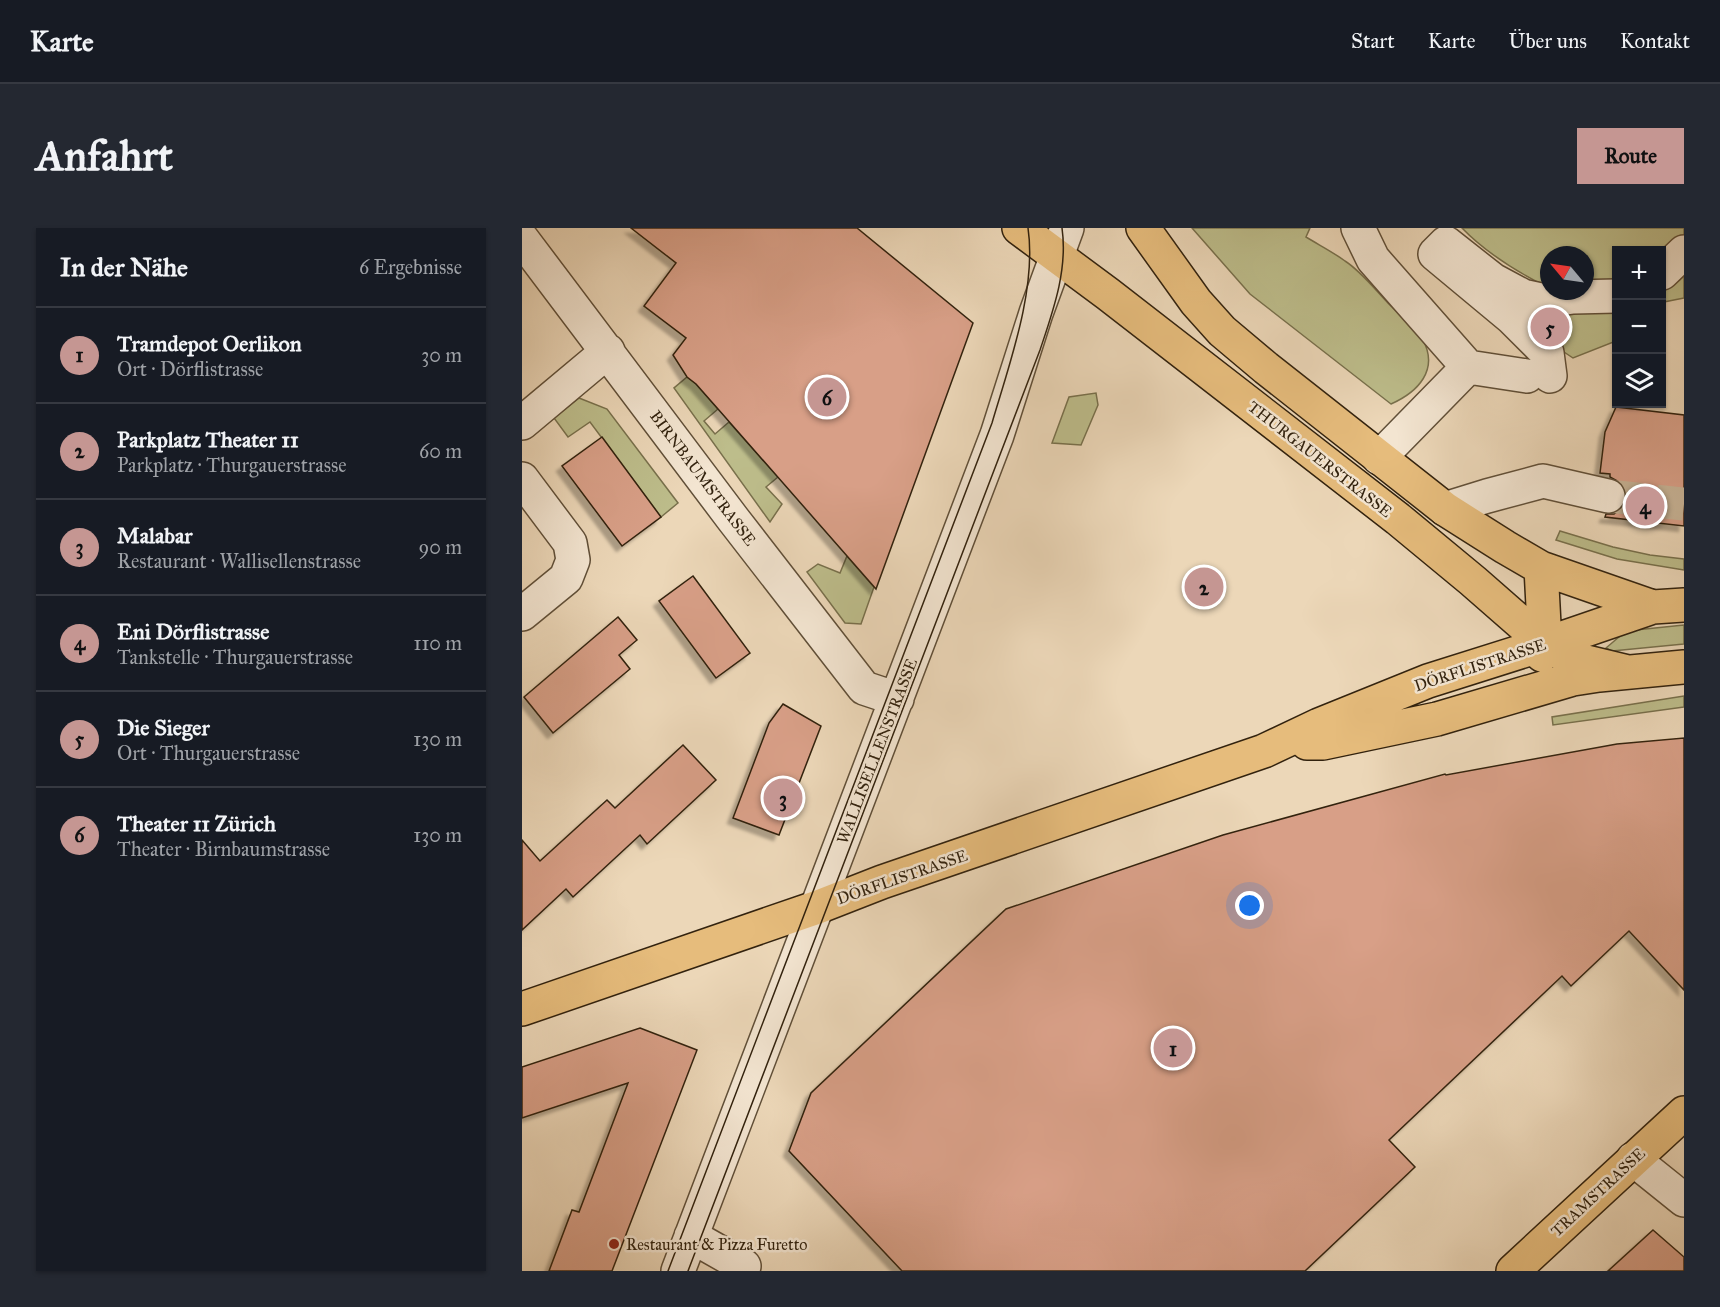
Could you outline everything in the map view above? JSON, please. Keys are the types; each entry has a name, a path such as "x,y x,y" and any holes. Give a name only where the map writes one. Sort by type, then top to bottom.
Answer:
{"main road":[{"name":"THURGAUERSTRASSE","path":"1019,228 1062,242 1473,581 1545,644 1570,658 1628,672"},
{"path":"1143,228 1196,302 1222,331 1445,509 1505,548 1541,568 1668,606"},
{"path":"1533,691 1545,644 1541,568"},
{"name":"DÖRFLISTRASSE","path":"522,1009 818,907 882,882 1253,755 1282,744 1319,725 1428,681 1668,606"},
{"name":"DÖRFLISTRASSE","path":"1282,744 1335,741 1437,718 1573,679 1684,667"},
{"name":"TRAMSTRASSE","path":"1513,1271 1684,1113"}],"street":[{"path":"1358,228 1373,259 1468,367 1539,376 1547,353 1512,318 1435,254 1446,243 1493,280 1523,296 1546,301 1573,297 1612,296"},
{"name":"BIRNBAUMSTRASSE","path":"522,239 733,519 864,688 897,699"},
{"name":"WALLISELLENSTRASSE","path":"678,1271 997,435 1036,313 1062,242"},
{"path":"1666,269 1684,252"},
{"path":"522,423 608,351"},
{"path":"1379,458 1468,367"},
{"path":"522,479 570,543 573,561 566,578 522,614"},
{"path":"1445,509 1543,481 1608,496"},
{"path":"1633,1159 1684,1200"},
{"path":"691,1236 744,1266"}],"green space":[{"path":"1192,228 1310,228 1306,237 1357,270 1420,335 1429,361 1423,379 1410,393 1391,404 1250,294"},
{"path":"1462,228 1684,228 1684,298 1666,302 1666,246 1612,246 1612,343 1573,358 1546,340 1528,308 1555,300 1594,300 1594,246 1540,246 1540,284 1503,262"},
{"path":"687,377 718,409 704,421 715,434 729,422 778,477 766,487 782,504 770,522 674,388"},
{"path":"1096,393 1098,405 1081,445 1052,443 1069,397"},
{"path":"579,398 607,409 678,503 661,517 590,422 568,437 554,418"},
{"path":"1560,531 1613,547 1684,559 1684,570 1617,559 1556,540"},
{"path":"847,556 874,587 861,624 845,623 807,572 818,564 840,573"},
{"path":"1684,625 1684,644 1612,651 1606,648 1626,631"},
{"path":"1684,696 1684,707 1553,725 1552,717"}],"building":[{"path":"631,228 857,228 973,323 876,589 696,384 687,377 673,355 686,338 644,306 676,263"},
{"path":"1616,408 1684,415 1684,526 1605,517 1606,514 1614,514 1621,509 1626,500 1626,491 1621,483 1610,477 1610,474 1600,473 1605,432"},
{"path":"602,437 661,517 622,546 562,466"},
{"path":"693,576 750,653 716,678 659,601"},
{"path":"618,617 637,640 619,655 630,669 553,733 524,697"},
{"path":"783,704 821,726 779,835 733,818 769,723"},
{"path":"1684,738 1684,990 1629,931 1571,986 1562,976 1389,1140 1415,1167 1305,1271 902,1271 789,1151 811,1093 1006,909 1223,835 1445,774 1617,744"},
{"path":"683,745 716,780 647,844 640,835 573,897 566,889 522,930 522,840 540,861 607,800 615,808"},
{"path":"640,1028 697,1050 612,1271 549,1271 572,1210 579,1212 628,1083 522,1118 522,1067"},
{"path":"1653,1230 1684,1257 1684,1271 1608,1271"}],"tunnel":[{"path":"1608,496 1684,504"}],"tram line":[{"path":"668,1271 992,423 1020,327 1025,301 1030,252 1028,228"},
{"path":"688,1271 1040,350 1061,275 1062,228"}],"place":[{"name":"Die Sieger","path":"1550,327"},
{"name":"Theater 11 Zürich","path":"827,397"},
{"name":"Eni Dörflistrasse","path":"1645,506"},
{"name":"Parkplatz Theater 11","path":"1204,587"},
{"name":"Malabar","path":"783,798"},
{"name":"Tramdepot Oerlikon","path":"1173,1048"},
{"name":"Restaurant & Pizza Furetto","path":"614,1244"}]}
